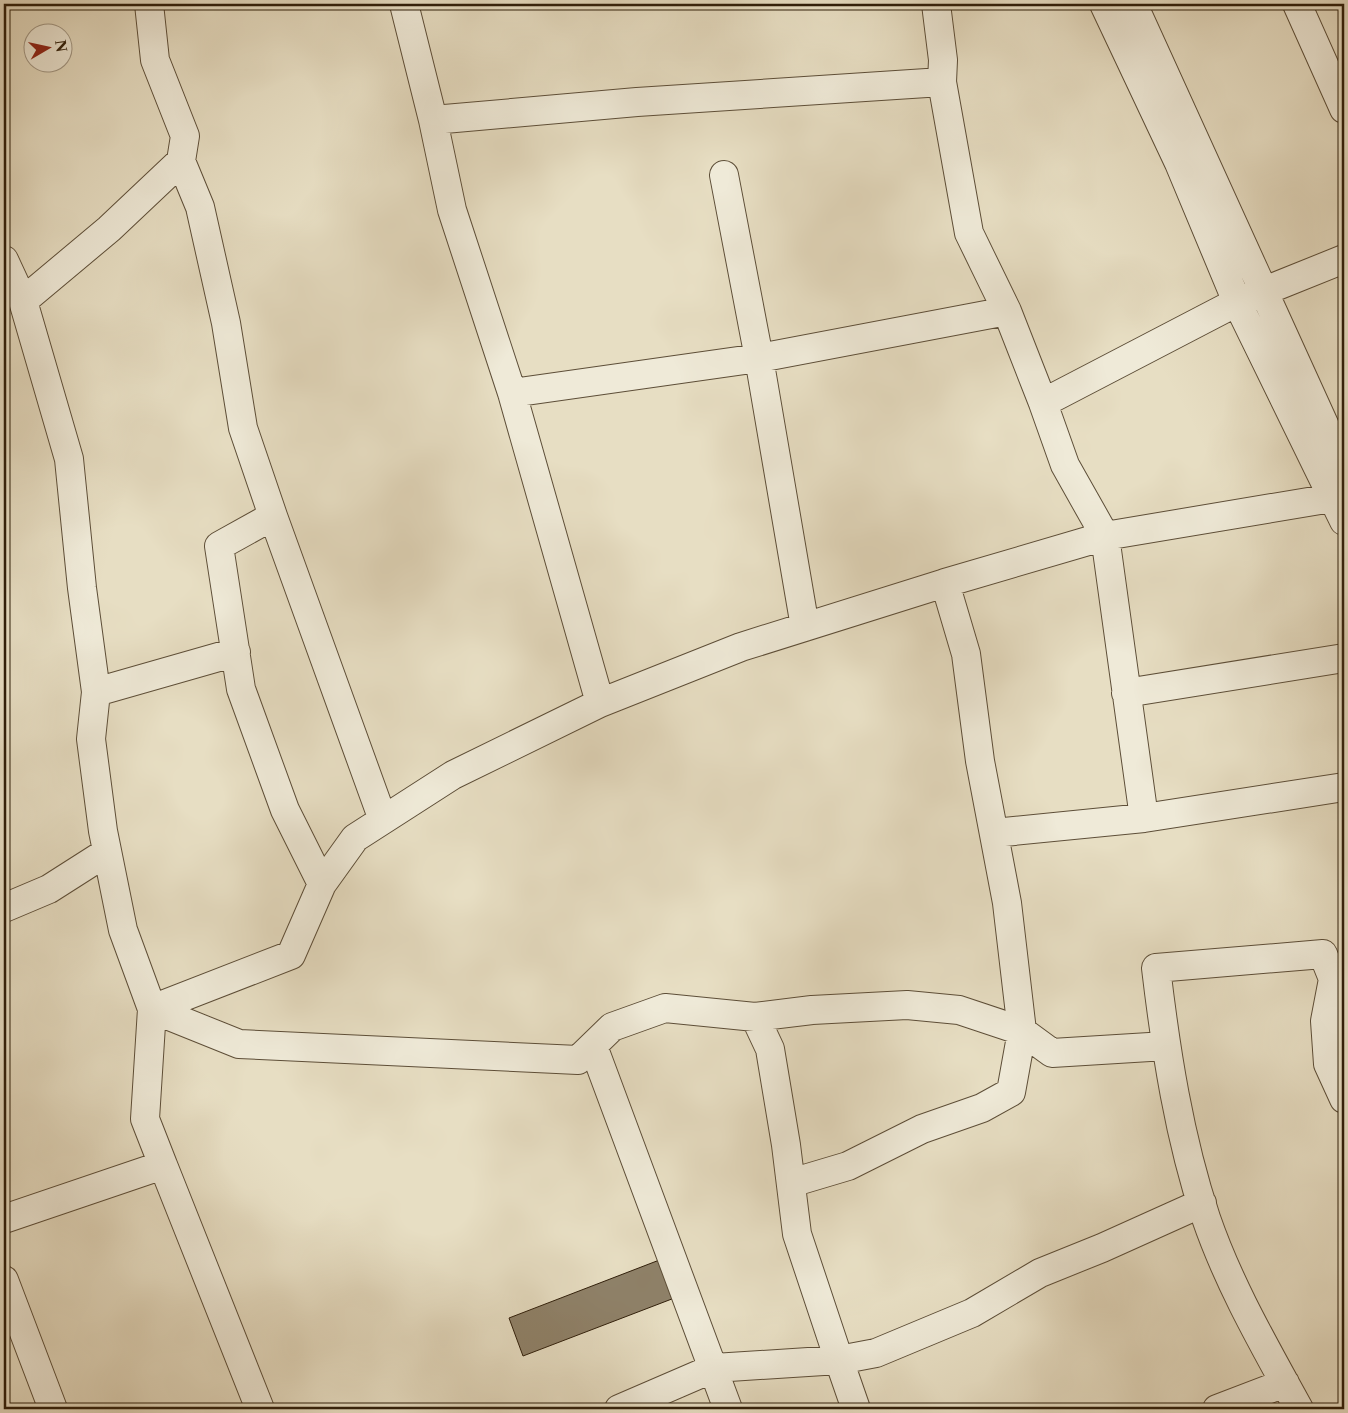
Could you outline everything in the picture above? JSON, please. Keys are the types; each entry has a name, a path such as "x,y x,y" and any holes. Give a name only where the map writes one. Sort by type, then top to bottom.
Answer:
{"street":[{"path":"149,4 155,60 185,136 181,161 200,207 226,323 243,428 383,820"},
{"path":"404,4 433,120 452,210 512,393 600,703"},
{"path":"936,4 943,60 942,82 969,233 1007,311 1065,464 1105,536 1144,818"},
{"path":"152,1009 291,954 322,884 355,838 453,775 600,703 741,647 945,583 1105,536 1341,505 1237,302 1179,163 1104,4"},
{"path":"1133,4 1344,468"},
{"path":"1297,4 1344,109"},
{"path":"433,120 637,102 942,82"},
{"path":"23,301 109,229 181,161"},
{"path":"724,175 759,358 804,627"},
{"path":"1043,403 1237,302 1344,259"},
{"path":"4,260 23,301 69,459 82,588 96,692 91,739 108,852 123,930 152,1009 145,1119 260,1409"},
{"path":"512,393 759,358 1007,311"},
{"path":"273,516 219,546 241,689 285,810 322,884"},
{"path":"791,1183 848,1166 922,1129 982,1108 1011,1092 1022,1031 1007,903 980,761 966,654 945,583"},
{"path":"96,692 236,652"},
{"path":"1126,693 1344,658"},
{"path":"994,833 1144,818 1344,787"},
{"path":"4,908 50,889 108,852"},
{"path":"1298,1409 1234,1286 1202,1203 1192,1171 1166,1046 1156,968 1323,954 1339,978 1325,1021 1328,1064 1344,1099"},
{"path":"152,1009 239,1044 578,1060 612,1027 665,1008 755,1017 812,1010 907,1005 960,1010 1022,1031 1052,1053 1166,1046"},
{"path":"755,1017 770,1049 797,1234 856,1409"},
{"path":"592,1046 728,1409"},
{"path":"4,1218 163,1165"},
{"path":"619,1409 714,1368 839,1360 876,1353 972,1313 1040,1273 1102,1248 1202,1203"},
{"path":"4,1280 52,1409"},
{"path":"1217,1409 1285,1383"}],"building":[{"path":"662,1259 677,1297 523,1356 509,1318"}]}
